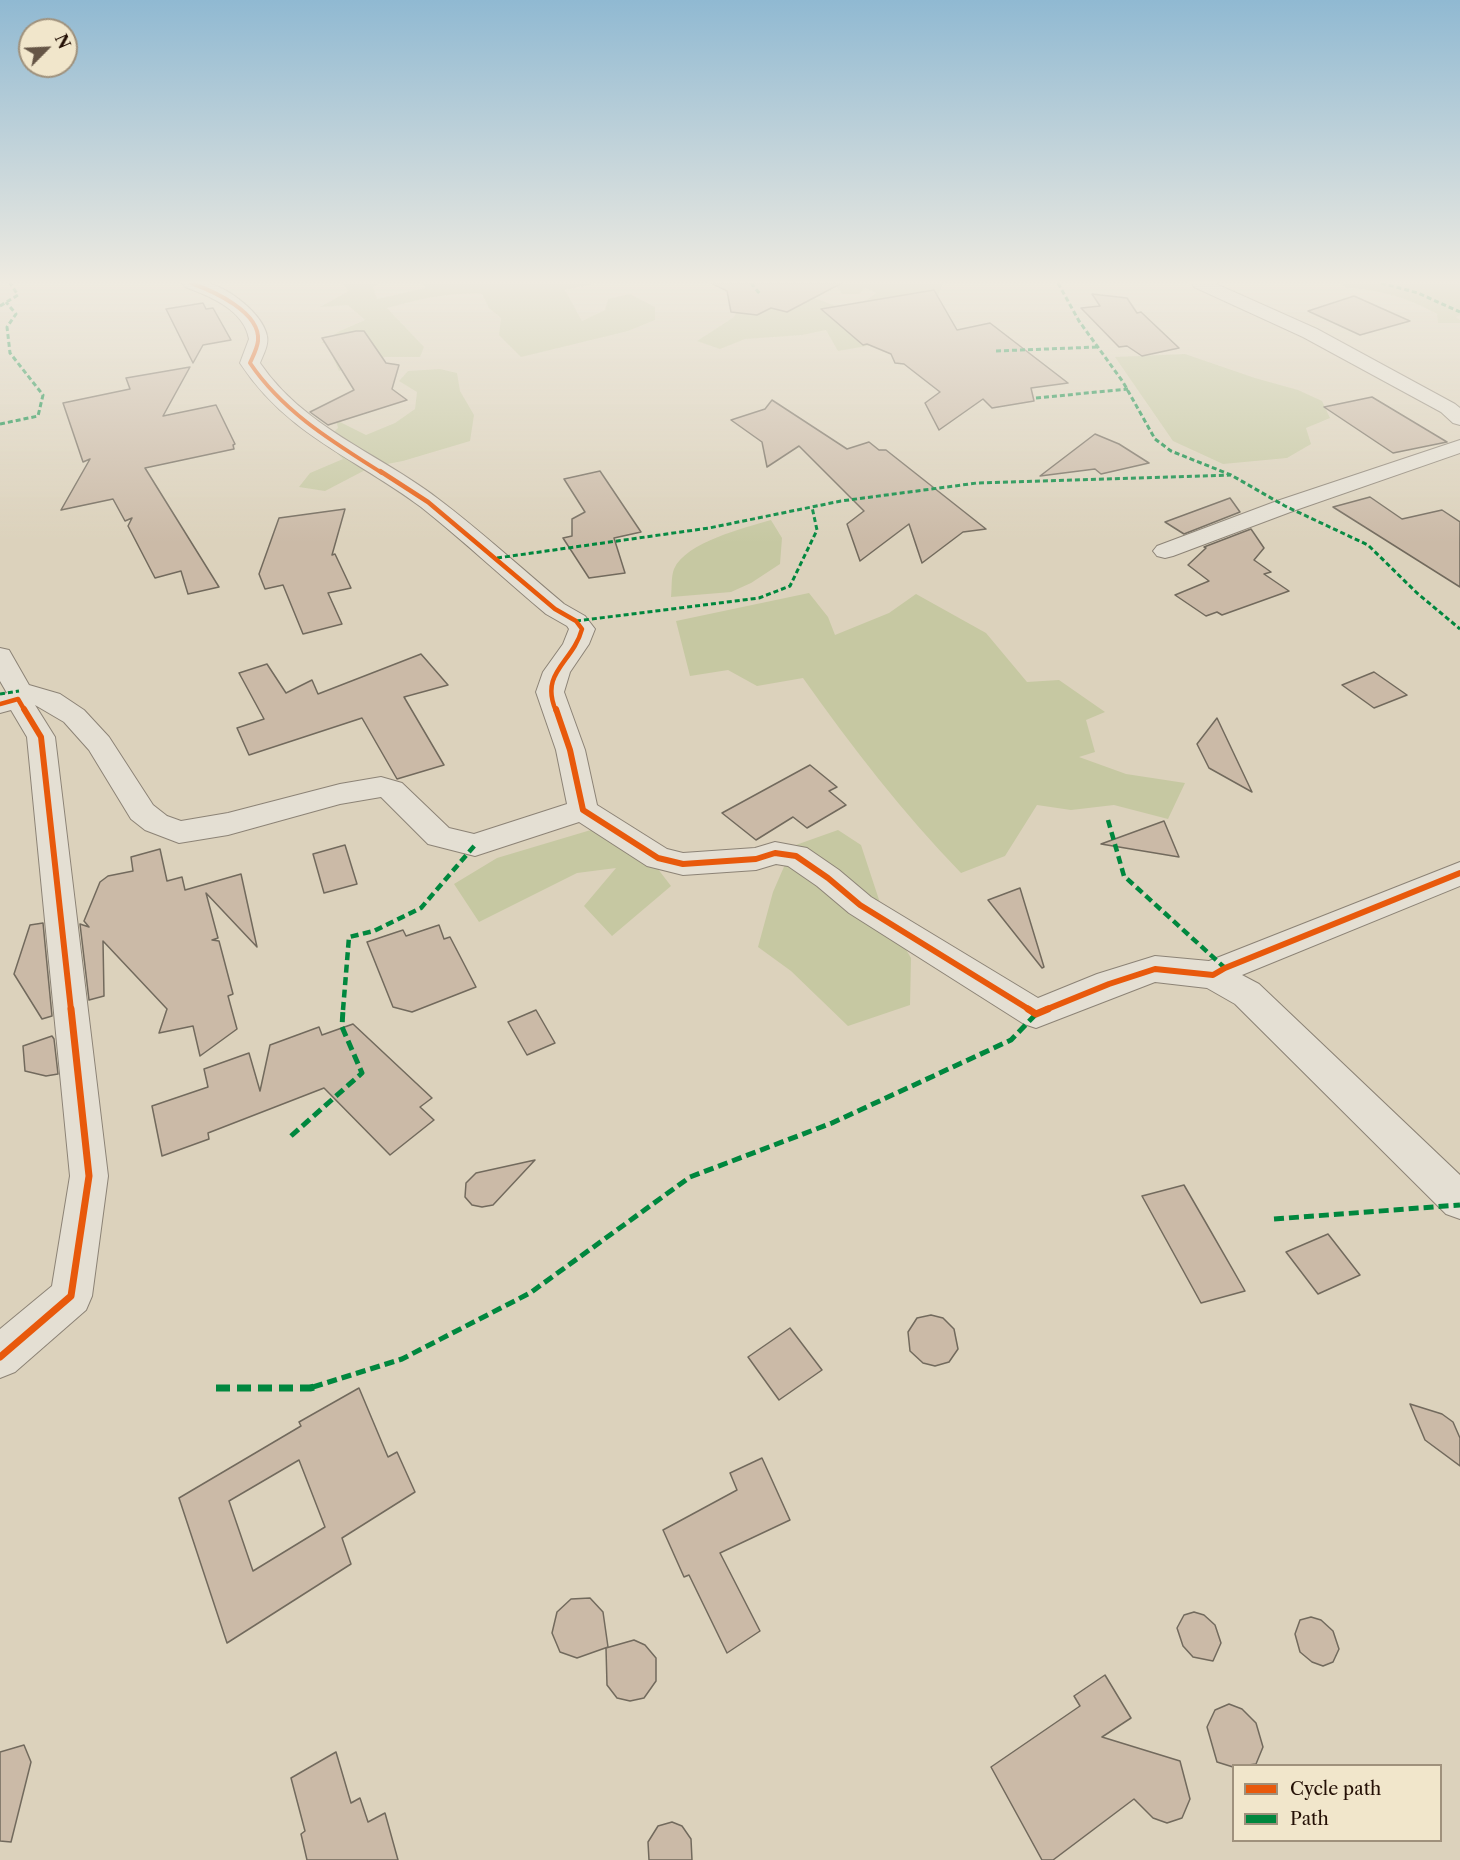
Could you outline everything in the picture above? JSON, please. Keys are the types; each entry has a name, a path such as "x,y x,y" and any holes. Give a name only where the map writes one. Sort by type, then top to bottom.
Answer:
{"street":[{"path":"255,370 264,384 315,430 428,502 555,609 576,621 582,629 581,639 553,674 549,693 568,739 583,810 658,858 683,864 756,859 775,853 796,856 828,878 860,905 1036,1014 1109,984 1155,969 1213,975 1247,994 1460,1201"},
{"path":"1378,370 1448,408 1460,419"},
{"path":"1165,551 1285,506 1460,446"},
{"path":"0,656 19,691 42,697 74,716 99,744 142,812 156,823 179,832 228,825 340,794 381,787 392,790 439,836 475,845 583,810"},
{"path":"0,704 18,699 40,737 89,1176 71,1296 0,1357"},
{"path":"1213,975 1374,906 1460,873"}],"green space":[{"path":"443,370 457,373 460,391 474,415 470,441 403,461 371,467 325,491 299,487 310,473 343,459 324,441 338,428 336,420 366,435 395,423 415,409 417,392 399,381 408,371"},
{"path":"1124,370 1231,370 1298,390 1322,401 1330,418 1306,428 1311,444 1287,458 1223,464 1173,441"},
{"path":"771,520 782,538 780,564 751,583 731,592 671,597 674,569 690,551 717,537"},
{"path":"809,593 828,617 835,635 889,613 916,594 986,633 1027,682 1059,680 1105,712 1086,720 1095,752 1079,757 1126,774 1185,783 1168,819 1114,805 1071,810 1037,805 1005,856 961,873 879,779 803,678 757,686 728,670 690,676 676,621"},
{"path":"621,821 671,886 612,936 584,906 616,868 577,873 479,922 454,884 497,858"},
{"path":"838,830 861,845 882,909 911,958 910,1005 848,1026 791,971 758,947 773,892 793,846"}],"building":[{"path":"174,370 188,370 163,416 216,405 235,444 234,449 145,468 219,587 188,594 181,571 155,578 128,526 132,518 125,521 113,499 61,510 90,459 83,462 63,403 130,389 126,378"},
{"path":"342,370 398,370 392,389 407,400 328,425 310,412 354,390"},
{"path":"911,370 1051,370 1068,383 1031,388 1034,401 992,408 983,399 939,430 925,403 940,392"},
{"path":"1372,397 1447,442 1393,453 1324,407"},
{"path":"772,400 847,449 869,442 879,450 886,450 986,529 963,532 922,563 909,524 860,561 847,524 864,511 799,446 767,467 762,442 731,420 765,409"},
{"path":"1095,434 1119,444 1149,463 1101,474 1095,469 1040,476"},
{"path":"600,471 641,532 614,538 625,573 589,578 563,538 572,536 572,519 585,512 564,479"},
{"path":"1370,497 1402,519 1442,510 1460,522 1460,587 1333,507"},
{"path":"1230,498 1240,512 1184,534 1165,522"},
{"path":"345,509 332,555 335,554 351,588 328,593 342,624 303,634 283,585 265,589 259,574 279,518"},
{"path":"1251,529 1264,548 1254,560 1271,572 1264,574 1289,591 1222,615 1217,612 1206,616 1175,595 1209,581 1188,565 1206,548 1204,547"},
{"path":"421,654 448,685 404,697 444,765 397,779 362,718 249,755 237,728 264,719 239,673 267,664 286,693 312,680 318,694"},
{"path":"1374,672 1407,695 1374,708 1342,685"},
{"path":"1217,718 1252,792 1209,768 1197,744"},
{"path":"810,765 837,787 829,791 846,805 807,828 793,817 756,840 722,813"},
{"path":"1164,821 1179,857 1101,844"},
{"path":"345,845 357,884 324,893 313,854"},
{"path":"160,849 167,881 182,877 185,890 241,874 257,947 206,893 218,938 212,940 219,941 233,994 228,996 237,1029 200,1056 193,1026 159,1033 167,1009 103,941 104,996 89,1000 80,924 89,927 84,921 100,882 108,876 133,871 131,857"},
{"path":"1020,888 1044,967 1042,968 988,900"},
{"path":"43,923 52,1016 42,1019 14,974 30,925"},
{"path":"439,925 444,939 450,937 476,987 412,1012 393,1007 367,942 403,930 406,936"},
{"path":"536,1010 555,1043 527,1055 508,1022"},
{"path":"353,1024 432,1098 420,1107 434,1120 390,1155 324,1088 208,1133 209,1139 162,1156 152,1106 208,1087 204,1069 249,1053 260,1091 270,1045 319,1027 322,1035"},
{"path":"52,1036 58,1074 46,1076 25,1071 23,1046"},
{"path":"535,1160 493,1205 482,1207 472,1205 465,1197 466,1183 476,1173"},
{"path":"1184,1185 1245,1291 1201,1303 1142,1196"},
{"path":"1328,1234 1360,1275 1318,1294 1286,1252"},
{"path":"931,1315 943,1318 954,1329 958,1349 949,1362 935,1366 923,1363 910,1351 908,1332 917,1318"},
{"path":"790,1328 822,1370 779,1400 748,1357"},
{"path":"359,1388 388,1457 397,1452 415,1492 342,1538 351,1564 227,1643 179,1498 301,1426 299,1422","holes":["299,1460 325,1527 253,1571 229,1501"]},
{"path":"1410,1404 1442,1414 1453,1422 1460,1438 1460,1466 1425,1440"},
{"path":"762,1458 790,1520 720,1553 760,1631 727,1653 689,1575 684,1577 663,1530 737,1490 730,1473"},
{"path":"590,1598 603,1612 608,1647 577,1658 560,1652 552,1633 557,1612 571,1599"},
{"path":"1194,1612 1204,1615 1215,1625 1221,1643 1213,1661 1193,1657 1183,1646 1177,1628 1184,1615"},
{"path":"1311,1617 1321,1620 1333,1631 1339,1649 1333,1662 1323,1666 1312,1662 1300,1652 1295,1634 1300,1620"},
{"path":"634,1640 645,1645 656,1658 656,1681 644,1698 630,1701 617,1698 607,1685 606,1648"},
{"path":"1105,1675 1131,1718 1102,1737 1180,1761 1190,1799 1182,1818 1167,1823 1153,1818 1134,1799 1053,1860 1042,1860 991,1767 1080,1706 1074,1696"},
{"path":"1229,1704 1242,1709 1256,1723 1263,1747 1256,1764 1232,1764 1232,1767 1217,1762 1207,1727 1215,1710"},
{"path":"24,1745 31,1762 11,1842 0,1841 0,1752"},
{"path":"336,1752 351,1803 360,1798 368,1822 385,1813 398,1860 307,1860 301,1834 305,1831 291,1778"},
{"path":"672,1822 682,1826 691,1839 692,1860 649,1860 648,1842 658,1826"}],"marked path":[{"path":"0,424 38,416 43,395 23,370"},
{"path":"1114,370 1155,439 1171,451 1231,475 1285,506 1368,545 1417,593 1460,629"},
{"path":"1036,398 1128,389"},
{"path":"497,558 709,528 841,501 977,483 1231,475"},
{"path":"576,621 759,598 790,586 817,530 812,507"},
{"path":"0,694 19,691"},
{"path":"1108,820 1124,876 1225,968"},
{"path":"291,1136 362,1073 342,1027 349,937 374,931 421,908 475,845"},
{"path":"216,1388 310,1388 402,1359 530,1293 690,1177 832,1123 1011,1040 1036,1014"},
{"path":"1274,1219 1460,1205"}],"cycle path":[{"path":"255,370 264,384 315,430 428,502 555,609 576,621 582,629 580,637 556,672 550,692 570,750 583,810 658,858 683,864 756,859 775,853 796,856 828,878 860,905 1036,1014 1109,984 1155,969 1213,975 1225,968 1460,873"},
{"path":"0,704 18,699 41,737 89,1176 71,1296 0,1357"}]}
